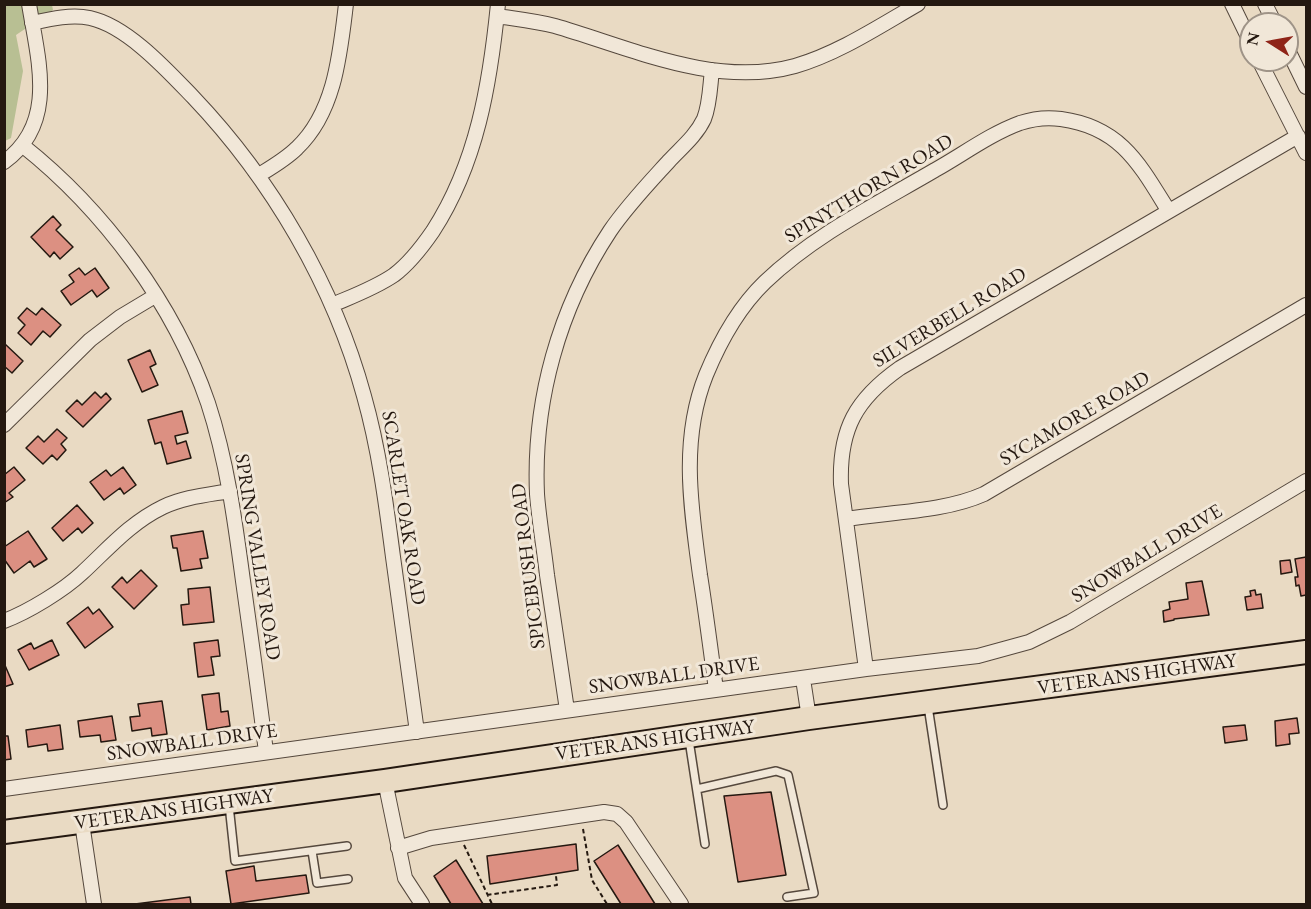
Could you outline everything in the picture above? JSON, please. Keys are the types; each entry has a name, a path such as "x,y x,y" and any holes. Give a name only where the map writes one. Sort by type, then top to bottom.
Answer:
{"main road":[{"name":"VETERANS HIGHWAY","path":"4,832 385,781 809,718 1306,652"}],"street":[{"path":"4,162 22,145 39,114 40,74 29,4"},
{"path":"259,175 297,148 320,117 334,80 346,4"},
{"path":"332,305 381,284 396,273 425,243 440,220 475,143 490,70 497,10 674,62 712,70 751,72 793,66 838,49 918,4"},
{"path":"1232,4 1239,18"},
{"name":"SCARLET OAK ROAD","path":"32,23 76,16 89,18 116,28 134,41 215,120 259,175 286,217 332,305 365,398 380,466 417,732"},
{"name":"SPICEBUSH ROAD","path":"567,710 537,494 539,433 548,372 572,301 588,267 611,230 668,161 690,139 704,119 709,102 712,70"},
{"path":"1265,72 1306,153"},
{"path":"1299,72 1306,87"},
{"name":"SPINYTHORN ROAD","path":"716,690 691,508 688,470 690,443 700,395 710,366 733,321 764,283 807,247 1002,131 1030,120 1055,118 1089,125 1120,142 1131,153 1168,210"},
{"name":"SILVERBELL ROAD","path":"866,669 841,484 842,450 862,401 876,386 900,368 1298,136"},
{"name":"SPRING VALLEY ROAD","path":"22,145 47,166 111,231 140,271 175,327 208,403 230,491 266,752"},
{"path":"4,425 90,340 120,317 155,296"},
{"name":"SYCAMORE ROAD","path":"846,519 930,508 961,502 984,494 1306,305"},
{"name":"SNOWBALL DRIVE","path":"4,789 866,669 978,656 1013,648 1070,622 1306,481"},
{"path":"4,621 16,617 75,579 130,528 150,515 184,499 230,491"},
{"path":"803,679 809,718"},
{"path":"385,781 405,878 422,904"},
{"path":"398,848 430,838 604,812 617,814 626,822 681,904"},
{"path":"82,823 94,904"}],"lane":[{"path":"928,704 944,805"},
{"path":"688,736 705,844"},
{"path":"696,789 776,771 788,775 814,893 787,897"},
{"path":"229,802 235,861 347,846"},
{"path":"312,851 316,883 348,879"}],"path":[{"path":"581,816 592,880 608,904"},
{"path":"462,834 464,846 492,904"},
{"path":"487,895 557,885 556,876"}],"green space":[{"path":"4,5 52,5 53,10 16,35 23,71 11,138 5,141"}],"building":[{"path":"53,216 61,225 56,230 73,247 60,259 54,252 50,257 31,237"},
{"path":"79,268 85,275 95,268 109,288 97,297 92,290 71,305 61,291 74,282 69,275"},
{"path":"27,308 36,315 42,308 61,325 50,337 43,331 31,345 18,333 25,325 18,318"},
{"path":"5,344 23,361 12,373 4,366"},
{"path":"150,350 156,364 150,367 158,385 142,392 128,360"},
{"path":"95,392 101,398 106,393 111,399 83,427 66,411 77,400 82,405"},
{"path":"182,411 188,433 175,436 177,444 186,441 191,458 167,464 161,442 155,444 148,420"},
{"path":"57,429 67,438 61,444 66,450 57,460 52,455 43,464 26,448 38,436 44,442"},
{"path":"14,467 25,480 9,493 13,497 4,503 4,475"},
{"path":"123,467 136,485 124,494 120,488 104,500 90,482 106,470 111,476"},
{"path":"77,505 93,523 82,533 78,528 63,541 52,528"},
{"path":"28,531 47,559 34,567 30,561 14,573 4,559 4,547"},
{"path":"203,531 208,558 200,559 202,568 181,571 177,548 173,548 171,536"},
{"path":"1306,557 1306,595 1301,596 1299,585 1296,586 1295,577 1298,577 1295,559"},
{"path":"1290,560 1292,572 1281,574 1280,561"},
{"path":"141,570 157,586 134,609 112,587 122,577 127,583"},
{"path":"1202,581 1209,615 1164,622 1163,611 1170,609 1169,602 1188,599 1186,583"},
{"path":"210,587 214,622 183,625 181,605 189,604 188,589"},
{"path":"1255,590 1256,595 1261,594 1263,608 1247,610 1245,597 1251,596 1250,591"},
{"path":"88,607 93,614 99,609 113,627 85,648 67,623"},
{"path":"52,640 59,655 29,670 18,650 31,643 34,649"},
{"path":"218,640 220,656 211,657 214,675 198,677 194,643"},
{"path":"4,663 13,684 4,687"},
{"path":"219,693 221,712 228,711 230,726 207,730 202,695"},
{"path":"162,701 167,734 152,736 151,728 132,731 130,717 140,716 138,704"},
{"path":"112,716 116,740 101,742 100,735 80,737 78,721"},
{"path":"1297,718 1299,733 1289,734 1290,744 1276,746 1275,721"},
{"path":"60,725 63,749 48,751 47,744 28,747 26,730"},
{"path":"1245,725 1247,740 1225,743 1223,727"},
{"path":"4,736 8,736 11,759 4,760"},
{"path":"771,792 786,875 738,882 724,796"},
{"path":"576,844 578,870 490,884 487,856"},
{"path":"618,845 655,904 621,904 594,861"},
{"path":"456,860 483,904 451,904 434,876"},
{"path":"254,866 256,881 306,875 309,893 231,904 226,871"},
{"path":"190,897 191,904 135,904"}]}
